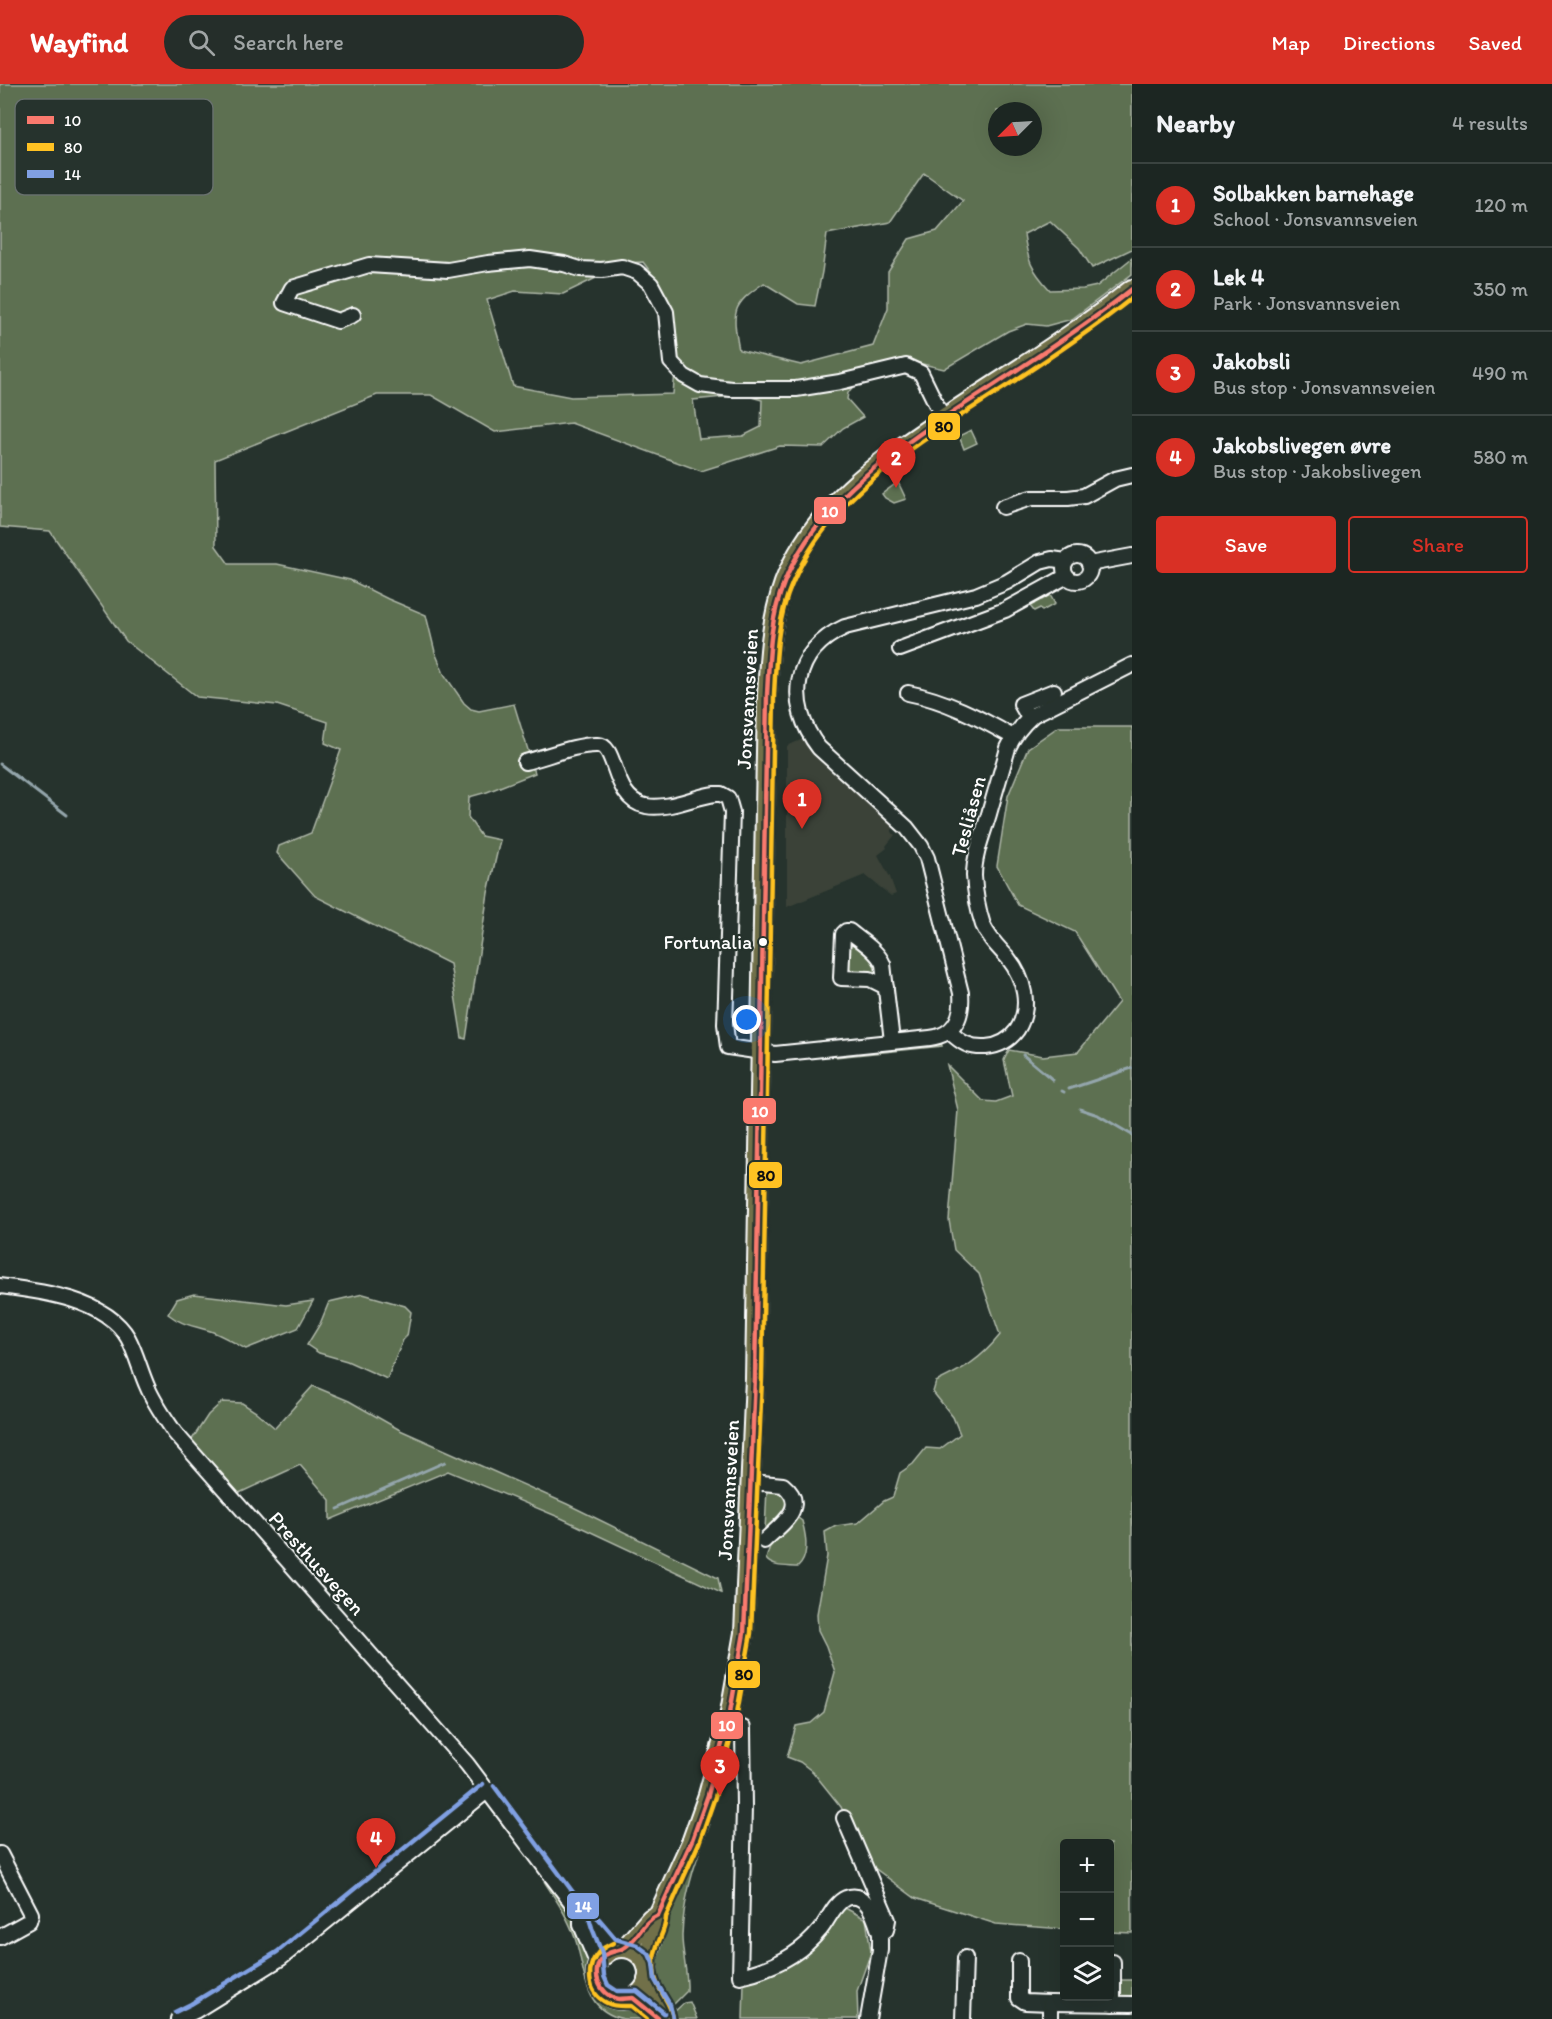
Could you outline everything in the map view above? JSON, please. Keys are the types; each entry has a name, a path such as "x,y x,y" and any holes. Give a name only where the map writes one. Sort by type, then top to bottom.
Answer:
{"main road":[{"name":"Jonsvannsveien","path":"647,1971 648,1951 658,1924 658,1915 692,1840 708,1795 729,1718 744,1633 752,1482 762,1053 767,695 771,636 779,599 797,554 824,514 860,478 1132,289"},
{"name":"Jonsvannsveien","path":"621,1948 651,1918 658,1915"},
{"path":"647,1971 645,1987 633,1998 618,2000 605,1993 597,1980 598,1965 609,1952 621,1948 641,1955 666,2019"},
{"path":"633,1998 659,2019"}],"street":[{"path":"353,315 338,321 284,303 292,288 369,265 448,270 530,259 580,269 602,270 622,267 637,272 651,284 666,312 671,362 684,376 699,385 731,389 796,389 840,382 906,366 921,374 944,418"},
{"path":"1003,507 1031,498 1084,496 1115,478 1132,476"},
{"path":"1076,555 1084,557 1089,564 1089,573 1083,579 1074,581 1066,576 1064,569 1068,558 1076,555"},
{"path":"1089,564 1132,556"},
{"path":"762,1053 775,1054 937,1037 950,1032 959,1015 961,993 927,858 907,828 819,748 807,730 799,704 798,685 800,673 807,658 817,644 845,627 976,595 1007,582 1040,562 1052,559 1066,561"},
{"path":"900,649 1005,610 1066,576"},
{"name":"Tesliåsen","path":"950,1032 965,1045 987,1047 1003,1043 1018,1028 1025,1005 1020,977 988,936 983,925 974,875 979,847 1013,737 1029,718 1065,697 1132,664"},
{"name":"Tesliåsen","path":"1029,718 1021,704 1054,690"},
{"path":"908,693 930,697 986,721 1013,737"},
{"name":"Jonsvannsveien","path":"525,762 577,748 598,745 603,746 609,753 623,790 637,803 664,806 715,794 728,798 732,812 726,1038 728,1047 762,1053"},
{"path":"886,987 892,1041"},
{"name":"Presthusvegen","path":"0,1286 66,1297 101,1313 127,1336 159,1411 175,1432 488,1790 581,1916 589,1920 607,1941 621,1948"},
{"path":"752,1482 783,1485 788,1489 794,1502 791,1514 764,1542"},
{"path":"743,1728 744,1807 740,1976 774,1965 802,1947 822,1928 840,1902 849,1897 861,1898 866,1902 880,1934 880,1950 868,2019"},
{"path":"178,2019 281,1958 488,1790"},
{"path":"844,1818 887,1914 888,1925 880,1934"},
{"path":"0,1854 31,1914 29,1921 0,1937"},
{"name":"Presthusvegen","path":"581,1916 581,1926 598,1965"},
{"path":"963,2019 965,1958"},
{"path":"1019,1961 1018,1995 1020,2001 1132,2004"},
{"path":"1050,2003 1050,2019"}],"shaded area":[{"path":"803,739 828,768 894,827 891,832 895,835 886,846 887,848 878,855 896,894 891,896 865,875 787,907 787,746"}],"green space":[{"path":"0,84 1132,84 1132,249 1092,268 1079,248 1050,221 1024,234 1031,265 1050,290 1083,289 1097,286 1132,258 1132,274 1072,319 1046,326 1027,324 1008,331 944,369 914,362 863,372 848,393 847,399 863,417 843,428 823,447 780,446 701,471 571,423 495,432 431,395 377,395 215,460 216,546 229,564 277,564 350,580 426,615 435,652 444,674 464,703 471,709 479,711 514,704 535,773 469,797 468,817 481,836 500,840 488,893 466,1039 462,1038 450,964 315,896 277,853 279,846 311,833 341,750 325,743 328,722 277,705 197,697 126,641 50,531 0,527","holes":["924,173 963,201 937,231 909,239 888,272 888,308 873,346 801,365 739,350 735,327 737,311 745,297 764,283 798,304 815,306 827,234 890,222","643,262 659,283 674,328 676,360 673,394 571,397 513,386 487,300 515,291 563,294 622,263","744,395 762,400 761,427 743,436 699,439 693,400"]},
{"path":"971,430 977,443 964,449 959,436"},
{"path":"898,482 906,499 894,503 882,494"},
{"path":"1039,592 1042,600 1050,595 1055,604 1042,611 1040,608 1034,611 1030,606 1034,604 1030,598"},
{"path":"1058,727 1132,727 1132,1933 1114,1932 1114,1839 1060,1839 1060,1929 996,1924 915,1898 865,1861 841,1807 813,1772 800,1762 787,1757 796,1726 811,1723 824,1712 835,1672 818,1630 817,1614 827,1556 825,1532 836,1526 858,1523 884,1501 893,1497 900,1473 913,1464 926,1448 940,1449 960,1434 953,1417 933,1392 936,1382 971,1363 1000,1335 979,1274 954,1250 949,1220 958,1110 947,1065 983,1101 996,1102 1012,1096 1004,1060 1009,1050 1043,1056 1078,1052 1119,1002 1075,932 1018,905 997,866 1008,796 1028,748"},
{"path":"851,938 875,959 882,977 847,974 846,940"},
{"path":"941,1042 942,1046 833,1056 833,1054"},
{"path":"194,1294 286,1305 313,1301 298,1328 246,1349 217,1334 182,1323 168,1314 177,1299"},
{"path":"363,1294 405,1306 411,1312 407,1336 403,1340 387,1379 347,1361 319,1353 307,1345 320,1324 329,1302"},
{"path":"313,1386 349,1401 400,1430 567,1504 718,1578 721,1593 561,1518 448,1471 330,1520 330,1500 300,1465 237,1494 191,1441 208,1415 222,1402 242,1403 275,1428"},
{"path":"767,1488 783,1490 789,1509 765,1531"},
{"path":"798,1518 802,1521 806,1539 806,1551 802,1562 798,1567 772,1564 766,1559 771,1543"},
{"path":"710,1824 687,1893 683,1921 682,1936 687,1991 669,2009 673,2013 684,2003 690,2002 697,2019 673,2019 663,1996 657,1973 658,1942 669,1907"},
{"path":"544,1881 562,1899 578,1926 587,1954 591,1982 597,1995 609,2005 634,2010 652,2019 624,2019 610,2014 592,1998 569,1923"},
{"path":"845,1908 866,1919 871,1952 857,1991 858,2019 743,2019 744,1983 787,1964 813,1944"},
{"path":"1118,1980 1132,1980 1132,1998 1123,1999 1117,1994"}],"waterway":[{"path":"0,764 67,815"},
{"path":"1023,1055 1053,1080"},
{"path":"1069,1089 1132,1068"},
{"path":"1080,1109 1098,1115 1132,1135"},
{"path":"338,1509 445,1462"}],"transit line":[{"name":"10","path":"659,2019 633,1998 619,1999 606,1993 598,1982 597,1968 604,1956 630,1944 648,1921 658,1915 692,1840 708,1795 729,1718 744,1633 755,1378 767,695 771,638 779,596 801,550 822,520 847,492 904,445 1083,326 1132,289"},
{"name":"80","path":"673,2018 655,1978 654,1956 666,1917 699,1843 715,1797 736,1719 751,1633 762,1378 774,695 778,638 783,610 792,584 808,552 852,498 906,453 1064,348 1132,298"},
{"name":"14","path":"175,2012 277,1952 483,1784"},
{"name":"14","path":"494,1786 587,1911 602,1953 604,1976 608,1985 617,1991 637,1991 664,2013"},
{"name":"14","path":"584,1907 599,1919 616,1939 637,1945 649,1954 653,1963 655,1980 670,2005 673,2018"},
{"name":"80","path":"613,1943 601,1950 592,1963 590,1978 595,1993 607,2003 616,2006 631,2006 647,2019"}],"place":[{"name":"Lek 4","path":"896,488"},
{"name":"Solbakken barnehage","path":"802,829"},
{"name":"Fortunalia","path":"763,942"},
{"name":"Jakobsli","path":"720,1796"},
{"name":"Jakobslivegen øvre","path":"376,1868"}]}
